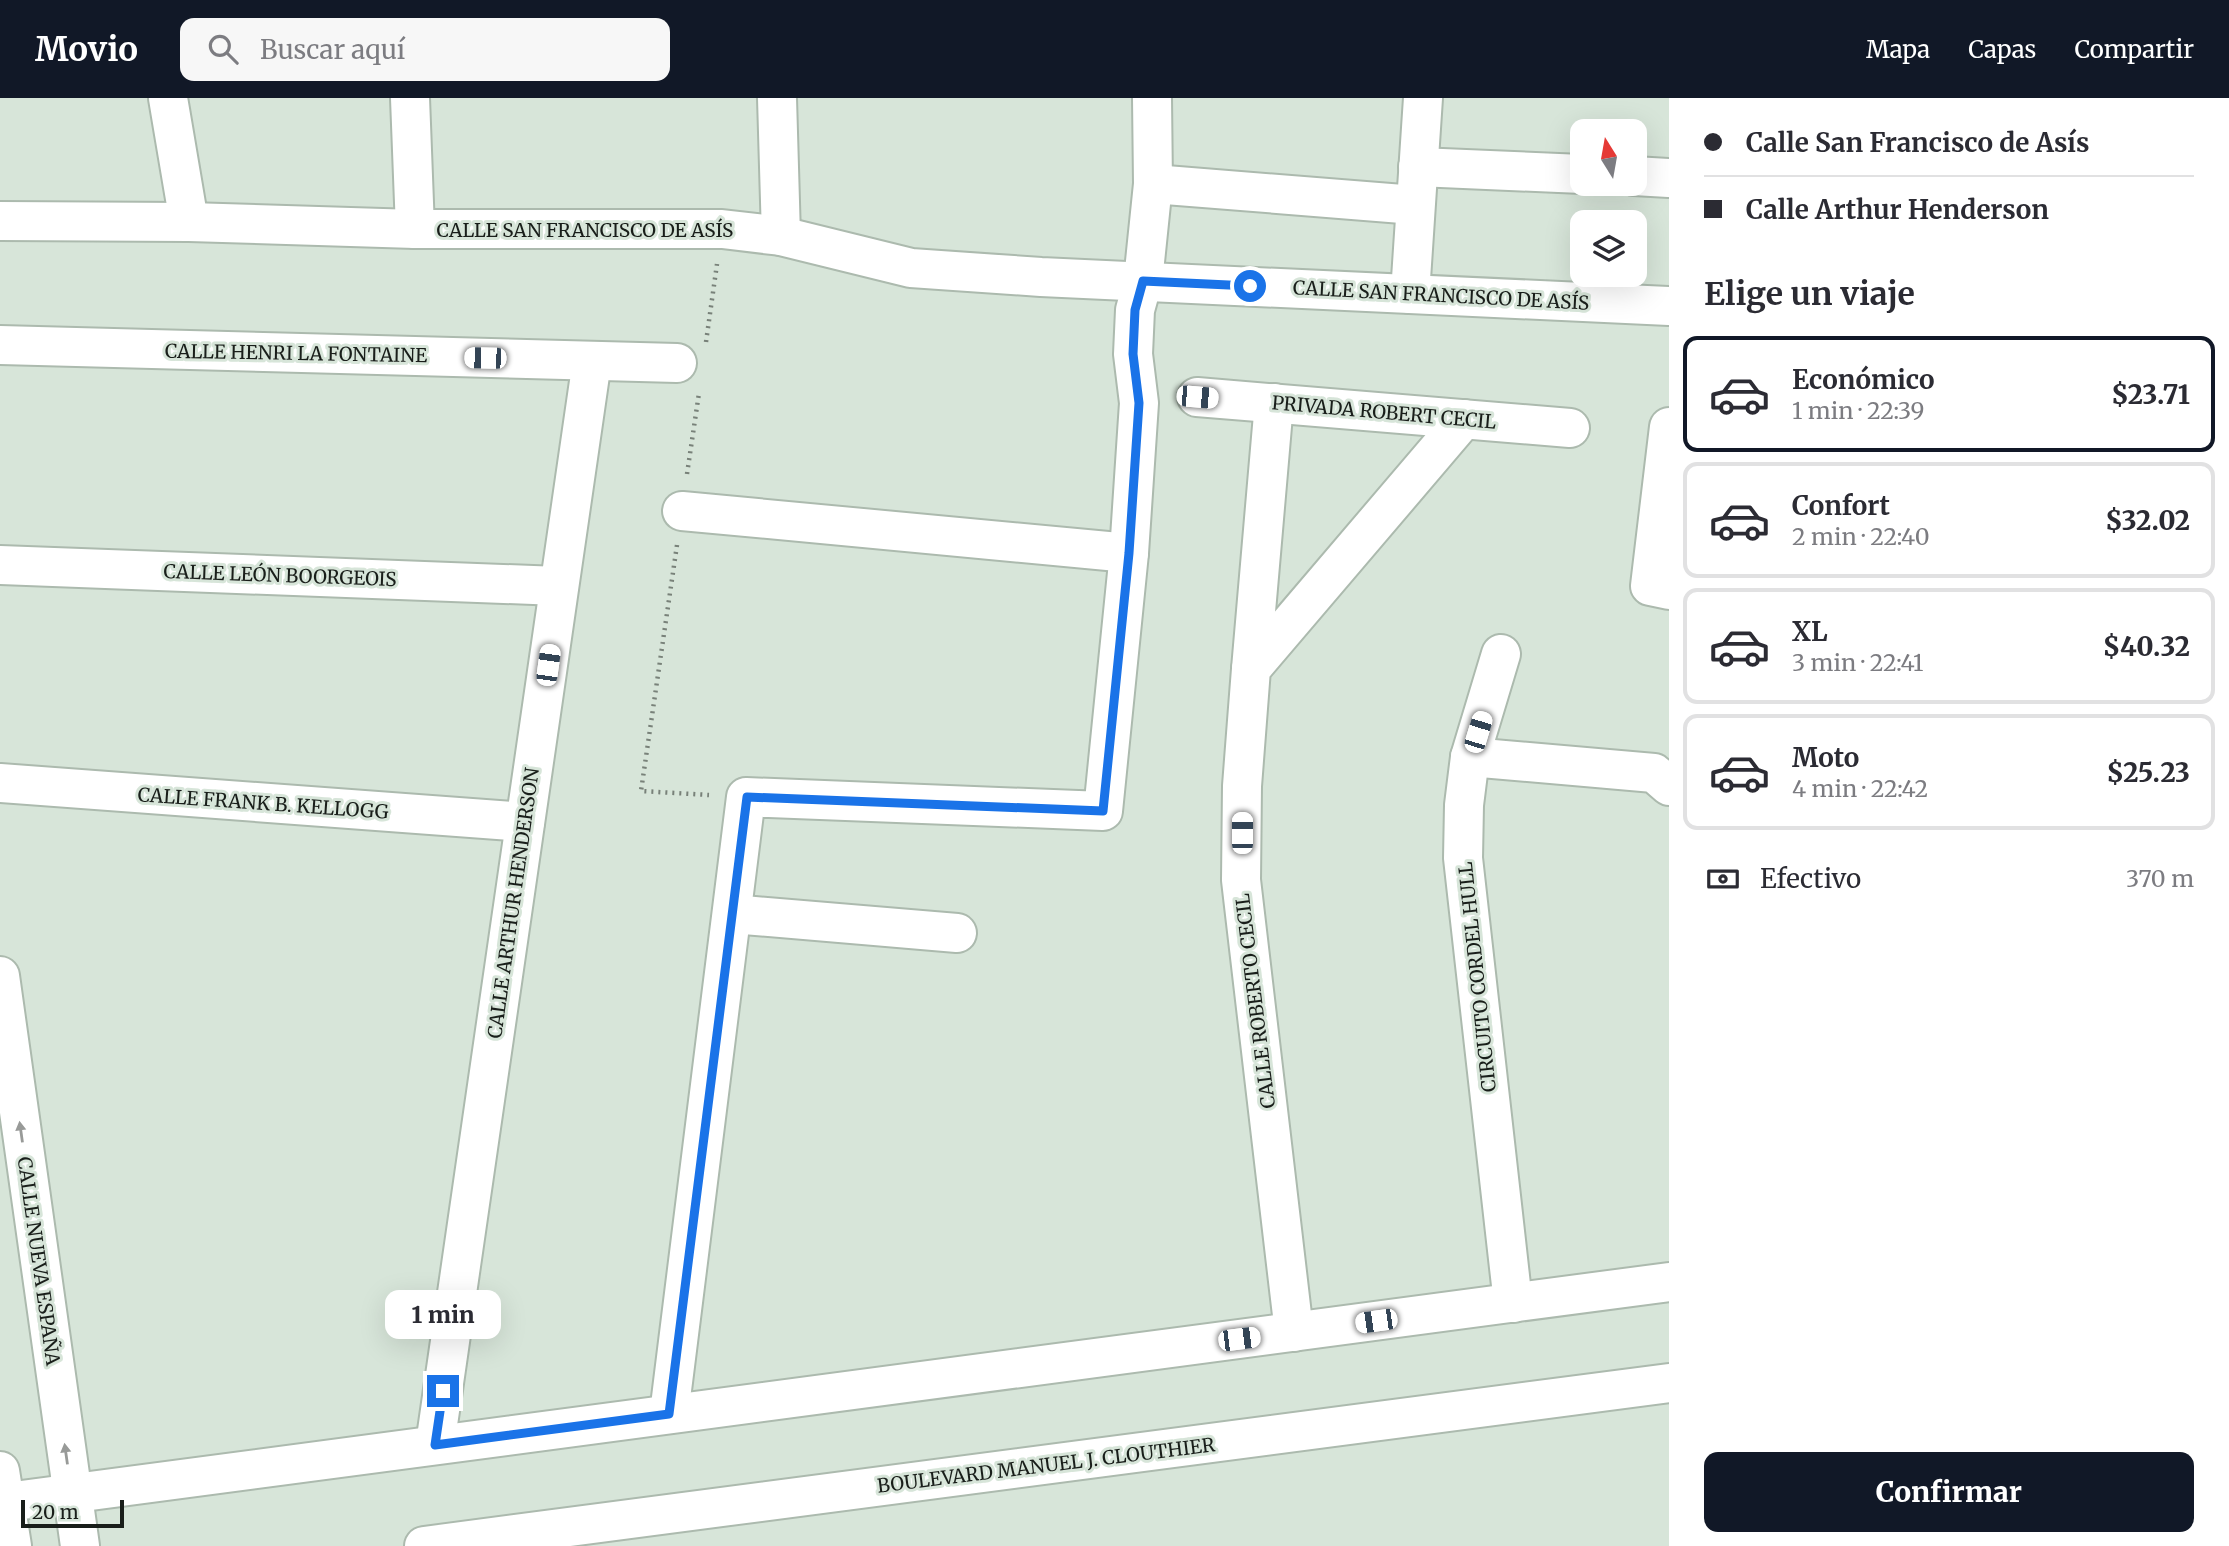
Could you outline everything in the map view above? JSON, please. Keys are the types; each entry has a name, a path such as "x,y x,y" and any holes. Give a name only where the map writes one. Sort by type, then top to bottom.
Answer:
{"street":[{"path":"169,98 189,222"},
{"path":"410,98 415,229"},
{"path":"777,98 781,236"},
{"path":"669,1414 747,797 1103,811 1129,553 1139,403 1133,354 1135,310 1143,281 1153,184 1152,98"},
{"path":"1410,294 1423,98"},
{"path":"1418,167 1570,173"},
{"path":"1647,177 1669,178"},
{"path":"1153,184 1415,205"},
{"name":"CALLE SAN FRANCISCO DE ASÍS","path":"0,220 415,229 722,229 781,236 911,268 1041,277 1669,306"},
{"name":"CALLE HENRI LA FONTAINE","path":"0,345 677,363"},
{"name":"CALLE ARTHUR HENDERSON","path":"435,1445 592,360"},
{"name":"PRIVADA ROBERT CECIL","path":"1197,397 1570,428"},
{"name":"CALLE ROBERTO CECIL","path":"1274,403 1242,786 1241,880 1294,1332"},
{"path":"1251,670 1464,419"},
{"path":"1669,427 1650,586 1669,590"},
{"path":"682,511 1129,553"},
{"name":"CALLE LEÓN BOORGEOIS","path":"0,565 559,586"},
{"name":"CIRCUITO CORDEL HULL","path":"1501,654 1470,757 1464,805 1464,858 1513,1303"},
{"path":"1470,757 1654,773 1668,784"},
{"name":"CALLE FRANK B. KELLOGG","path":"0,783 525,822"},
{"path":"732,914 957,933"},
{"name":"CALLE NUEVA ESPAÑA","path":"0,976 80,1546"},
{"path":"12,1546 2,1492 71,1494 1669,1282"},
{"name":"BOULEVARD MANUEL J. CLOUTHIER","path":"424,1546 1669,1383"}],"path":[{"path":"641,791 747,797"}],"route":[{"path":"443,1391 435,1445 669,1414 747,797 1103,811 1129,553 1139,403 1133,354 1135,310 1139,295 1143,281 1250,286"}]}
